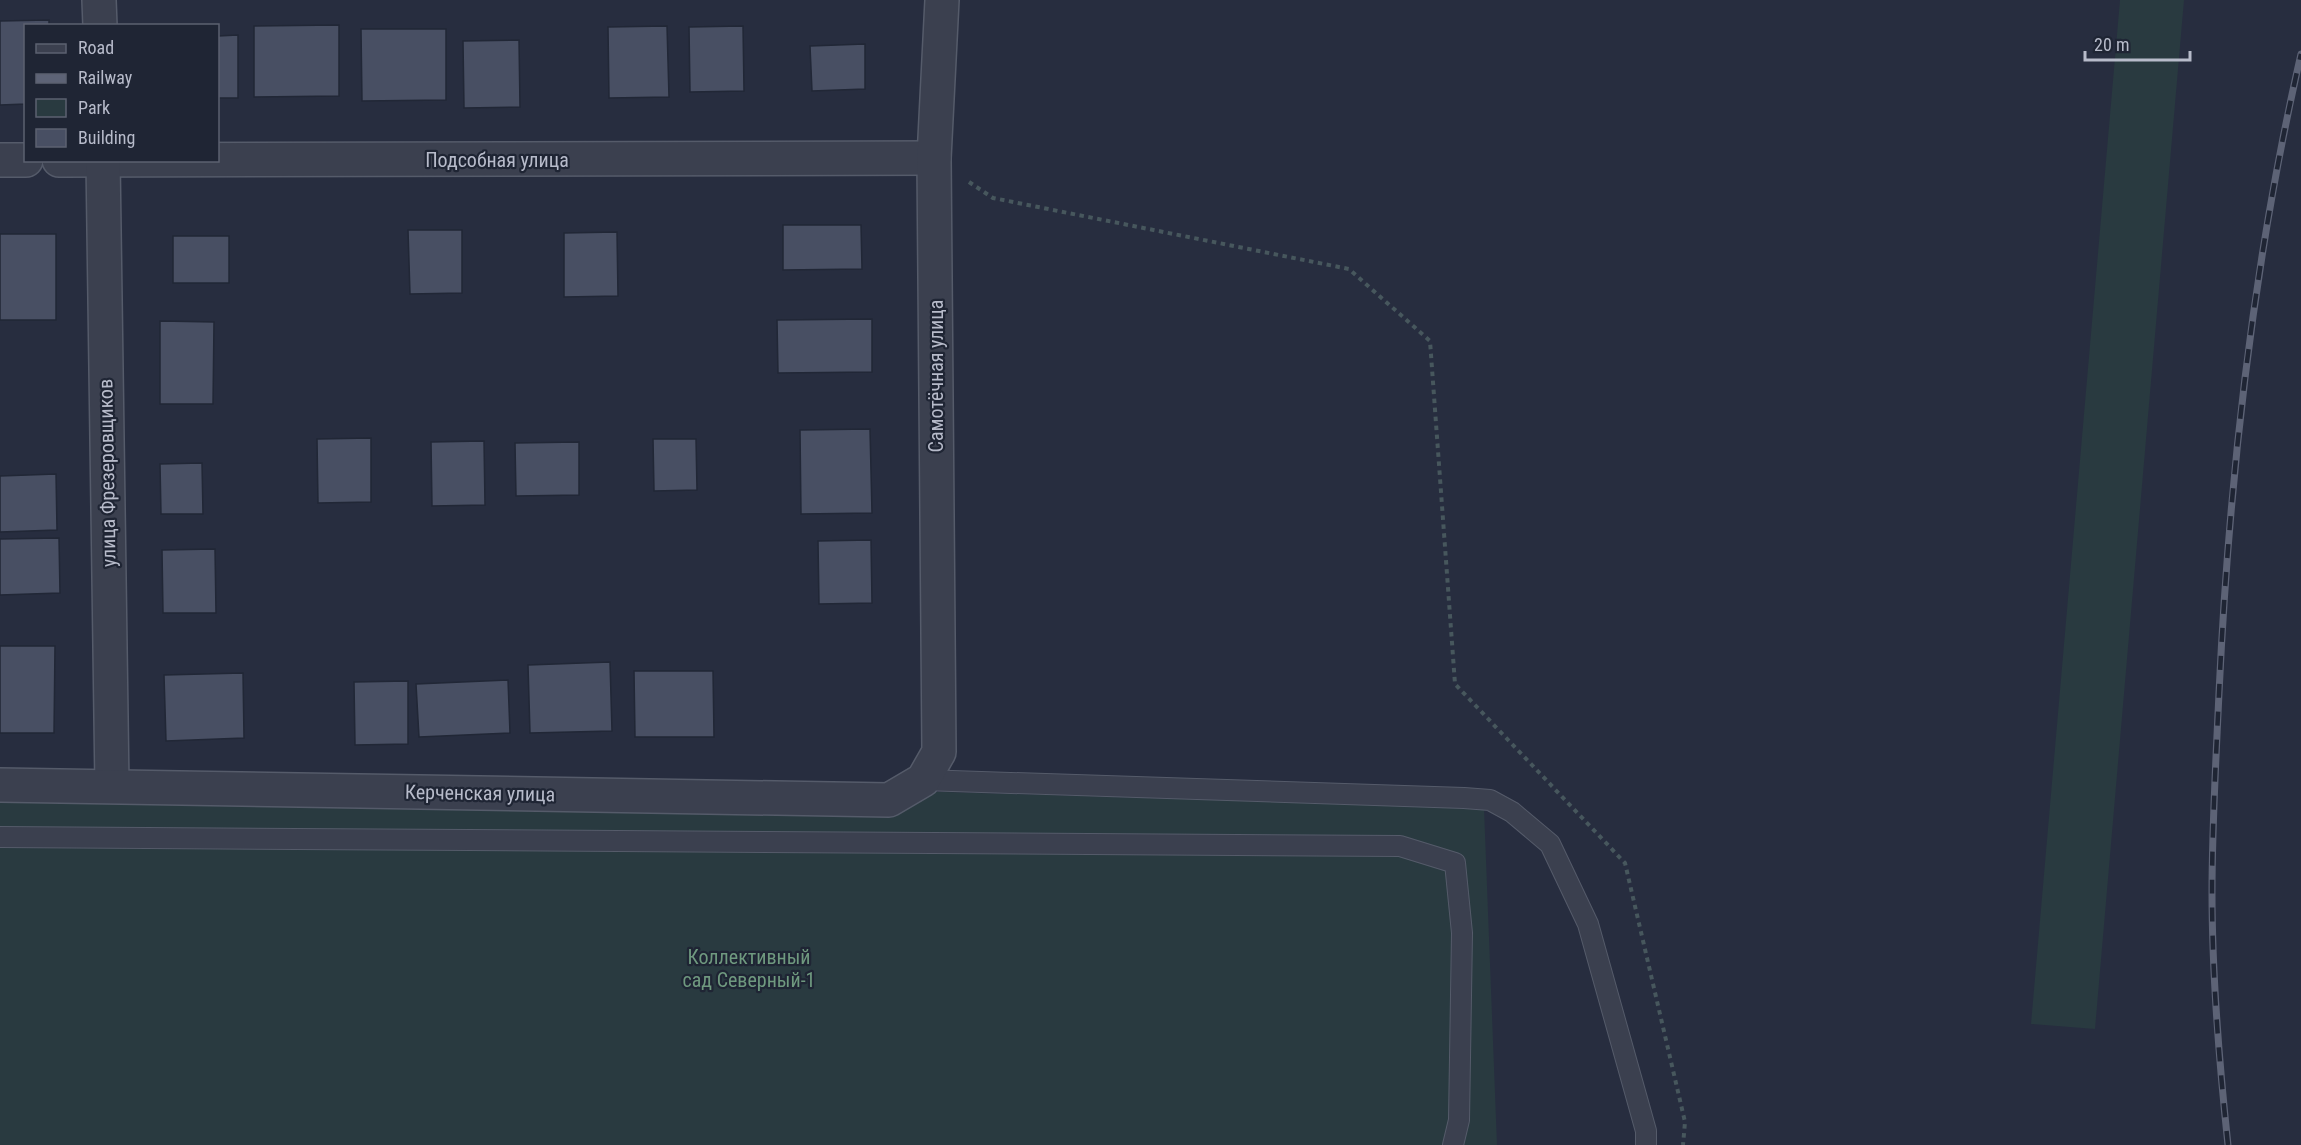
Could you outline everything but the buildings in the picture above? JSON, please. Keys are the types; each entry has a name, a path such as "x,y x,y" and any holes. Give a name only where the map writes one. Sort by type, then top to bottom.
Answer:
{"street":[{"path":"99,0 100,24"},
{"name":"Самотёчная улица","path":"939,752 934,158 942,0"},
{"name":"Подсобная улица","path":"219,161 934,158"},
{"path":"0,160 24,160"},
{"name":"улица Фрезеровщиков","path":"103,162 112,786"},
{"name":"Керченская улица","path":"0,785 889,800 923,780 939,752"}],"lane":[{"path":"923,780 1490,800 1512,812 1550,844 1588,924 1646,1131 1646,1145"},
{"path":"0,837 1400,846 1455,863 1462,933 1459,1120 1453,1145"}],"path":[{"path":"934,158 993,198 1349,269 1430,341 1455,684 1625,863 1685,1122 1683,1145"}],"green space":[{"path":"2120,0 2184,0 2095,1029 2031,1024"},
{"name":"Коллективный сад Северный-1","path":"945,792 1484,808 1497,1145 0,1145 0,793"}],"railway":[{"path":"2228,1145 2217,1019 2212,892 2214,792 2223,613 2237,452 2257,291 2269,212 2301,54"}]}
